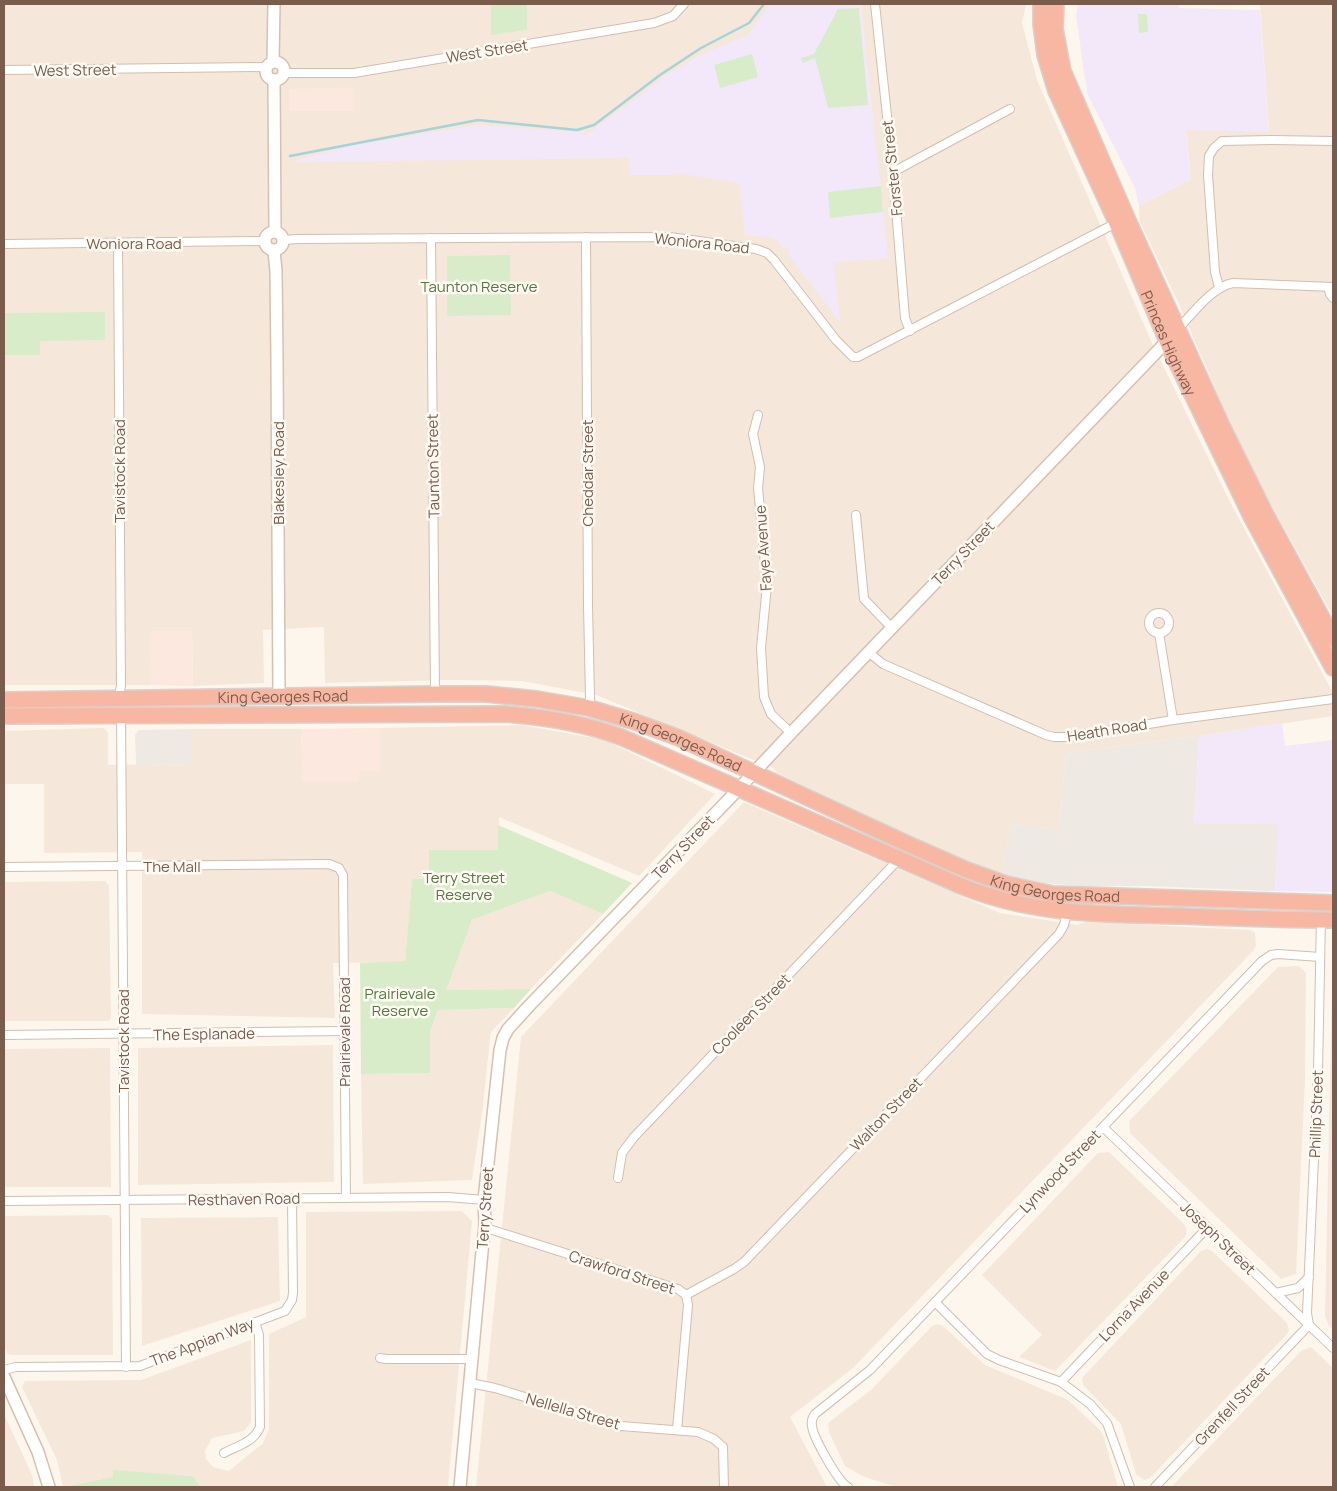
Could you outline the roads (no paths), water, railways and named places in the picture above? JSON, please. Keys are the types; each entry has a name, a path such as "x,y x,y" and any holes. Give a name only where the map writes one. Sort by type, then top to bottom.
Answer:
{"highway":[{"name":"Princes Highway","path":"1041,4 1045,55 1056,91 1178,329 1264,512 1333,638"},
{"name":"Princes Highway","path":"1056,4 1055,29 1063,71 1167,341 1252,518 1333,668"},
{"name":"King Georges Road","path":"4,700 279,695 486,694 519,696 589,708 636,722 679,738 967,870 1006,884 1042,892 1094,896 1327,903"},
{"path":"249,714 275,702 279,695 292,706 319,706 333,714"},
{"name":"King Georges Road","path":"4,716 506,714 578,723 621,737 981,894 1026,906 1067,912 1327,920"}],"street":[{"path":"274,4 270,65 281,65 279,76 275,232"},
{"name":"West Street","path":"279,76 354,73 654,23 673,16 684,4"},
{"name":"Forster Street","path":"875,4 906,318 910,332"},
{"name":"West Street","path":"4,70 270,65"},
{"path":"893,172 1010,109"},
{"path":"1219,287 1215,272 1208,156 1214,148 1222,141 1333,141"},
{"name":"Woniora Road","path":"284,240 670,237 762,250 774,260 836,340 853,357 863,355 910,332 1122,220"},
{"path":"275,232 281,234 284,240 281,248 274,251 266,246 265,241 269,233 275,232"},
{"name":"Cheddar Street","path":"586,237 589,708"},
{"name":"Taunton Street","path":"430,238 435,694"},
{"name":"Woniora Road","path":"4,244 265,241"},
{"name":"Tavistock Road","path":"118,243 121,686 118,699"},
{"name":"Blakesley Road","path":"274,251 278,369 279,695"},
{"path":"1178,329 1219,287 1233,283 1330,287 1330,294 1333,298"},
{"name":"Terry Street","path":"462,1487 472,1359 483,1241 486,1228 484,1200 500,1050 505,1034 522,1014 1178,329"},
{"name":"Faye Avenue","path":"758,415 753,434 760,467 758,488 768,585 761,648 764,697 771,714 791,733"},
{"path":"856,515 864,599 892,628"},
{"path":"1160,633 1173,720"},
{"name":"Heath Road","path":"868,652 883,664 1046,735 1070,737 1173,720 1333,699"},
{"name":"Tavistock Road","path":"121,715 126,1367"},
{"name":"Cooleen Street","path":"618,1178 622,1153 634,1137 899,859"},
{"name":"The Mall","path":"4,867 329,864 339,868"},
{"name":"Prairievale Road","path":"339,868 343,875 346,1198"},
{"name":"Phillip Street","path":"1309,1325 1307,1313 1318,1072 1320,957 1327,920 1327,903"},
{"name":"Walton Street","path":"686,1295 744,1262 1059,934 1064,925 1067,912"},
{"name":"Lynwood Street","path":"848,1487 844,1486 836,1475 813,1433 812,1419 817,1412 863,1376 1266,957 1278,954 1320,957"},
{"name":"The Esplanade","path":"4,1035 344,1031"},
{"name":"Joseph Street","path":"1103,1126 1333,1348"},
{"name":"Resthaven Road","path":"4,1201 459,1197 484,1200"},
{"name":"The Appian Way","path":"4,1370 16,1367 126,1367 148,1363 285,1311 292,1300 292,1199"},
{"name":"Crawford Street","path":"486,1228 678,1289 686,1295 688,1305 677,1430"},
{"name":"Lorna Avenue","path":"1061,1382 1208,1228"},
{"path":"1276,1293 1298,1288 1309,1277"},
{"path":"935,1302 987,1354 1061,1382 1090,1404 1107,1423 1130,1487"},
{"path":"224,1453 250,1440 257,1434 260,1427 259,1335 255,1322"},
{"name":"Grenfell Street","path":"1156,1487 1309,1325"},
{"path":"380,1358 386,1360 472,1359"},
{"path":"4,1377 38,1452 49,1487"},
{"name":"Nellella Street","path":"470,1383 495,1388 621,1426 698,1432 722,1444 724,1450 724,1487"}],"waterway":[{"path":"290,156 478,120 577,130 594,125 660,75 701,48 749,23 764,4"}],"park label":[{"name":"Taunton Reserve","path":"479,286"},
{"name":"Terry Street Reserve","path":"464,886"},
{"name":"Prairievale Reserve","path":"400,1002"}]}
